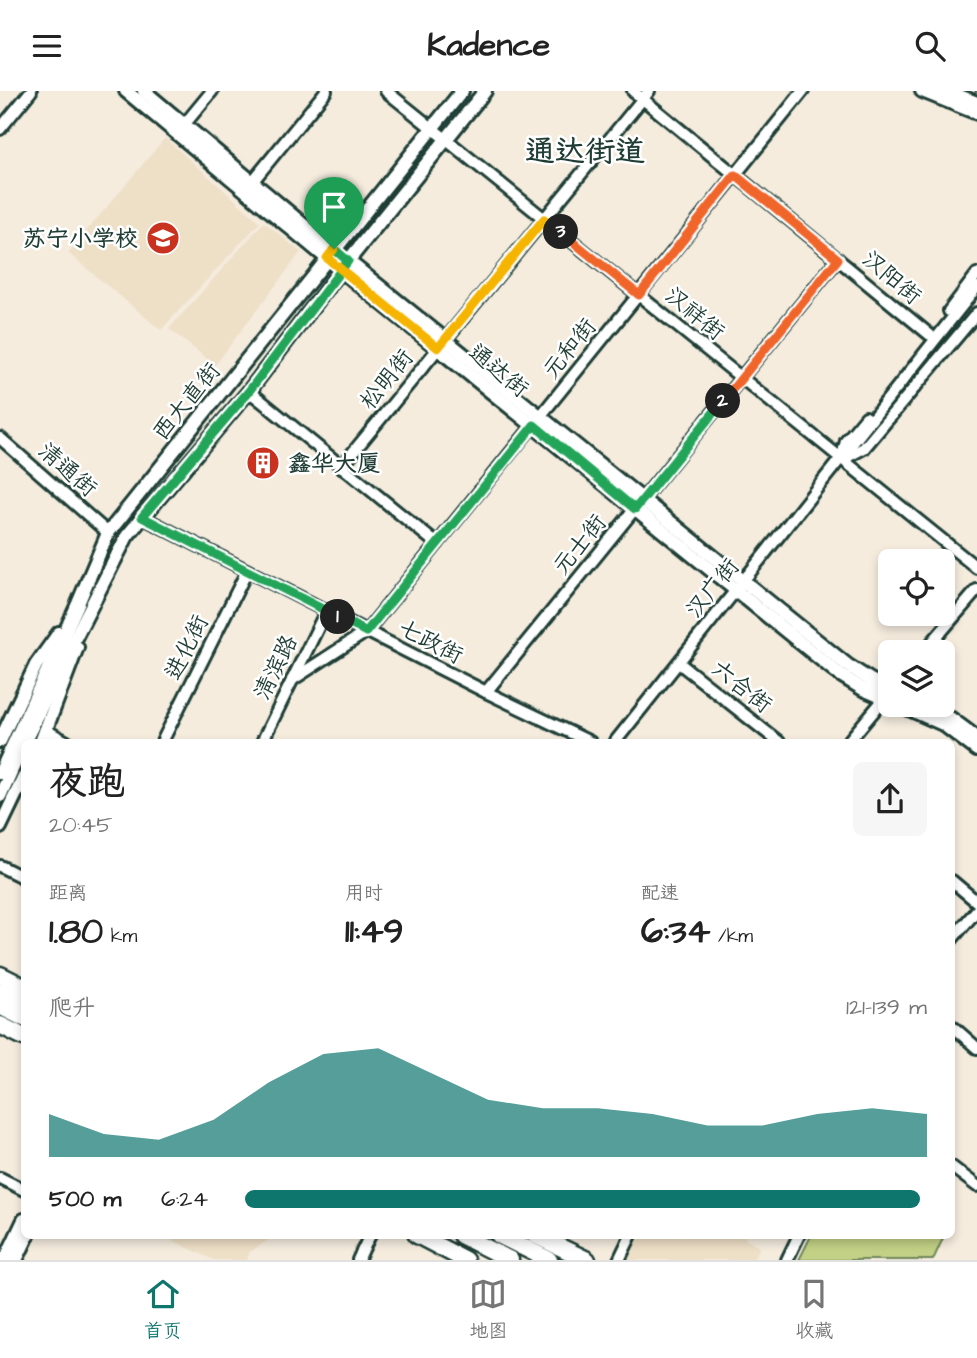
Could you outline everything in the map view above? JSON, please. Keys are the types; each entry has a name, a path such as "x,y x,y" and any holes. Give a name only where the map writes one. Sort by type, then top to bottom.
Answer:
{"highway":[{"path":"0,975 21,986"},
{"path":"0,992 21,1002"},
{"path":"0,1006 21,1016"},
{"path":"0,1025 21,1036"},
{"path":"425,1239 465,1260"},
{"path":"469,1239 510,1260"},
{"path":"507,1239 548,1260"},
{"path":"543,1239 587,1260"}],"main road":[{"name":"通达街","path":"126,91 181,129 345,266 537,420 639,504 736,592 839,674 863,689 878,692"},
{"name":"通达街","path":"144,91 181,129"},
{"name":"西大直街","path":"83,609 108,533 462,91"},
{"name":"西大直街","path":"0,773 83,609 127,536 249,391 485,91"},
{"path":"922,91 977,113"},
{"path":"947,91 977,103"},
{"name":"通达街","path":"639,504 745,581 847,665 878,686"},
{"path":"44,736 83,609"},
{"path":"0,740 36,665 83,609"},
{"name":"西大直街","path":"27,739 52,673"},
{"path":"927,717 943,724 977,750"},
{"path":"948,717 977,738"},
{"name":"西大直街","path":"0,796 21,751"},
{"path":"0,827 21,783"},
{"path":"5,1260 21,1226"},
{"path":"16,1260 26,1239"}],"street":[{"path":"0,129 31,91"},
{"path":"181,129 212,91"},
{"path":"249,185 326,91"},
{"name":"汉祥街","path":"386,91 977,568"},
{"name":"汉阳街","path":"633,91 646,95 735,175 930,335"},
{"name":"元和街","path":"292,680 366,632 803,91"},
{"name":"松明街","path":"341,467 646,95"},
{"name":"元士街","path":"486,692 838,259"},
{"name":"汉广街","path":"842,460 846,441 977,274"},
{"name":"汉广街","path":"617,739 977,287"},
{"name":"汉广街","path":"842,460 879,420 977,298"},
{"name":"汉广街","path":"842,460 864,448 977,313"},
{"path":"249,391 437,544"},
{"name":"清通街","path":"0,437 108,533"},
{"name":"七政街","path":"142,517 366,632 584,739"},
{"name":"进化街","path":"163,739 247,571"},
{"path":"934,640 977,590"},
{"name":"清滨路","path":"263,739 326,611"},
{"name":"六合街","path":"679,663 775,739"},
{"path":"851,739 878,708"},
{"path":"0,866 21,876"},
{"path":"955,884 977,902"},
{"path":"955,935 977,909"},
{"path":"955,1029 977,1048"},
{"path":"955,1169 977,1187"},
{"path":"0,1178 21,1188"},
{"path":"358,1260 368,1239"},
{"path":"619,1260 629,1239"},
{"path":"787,1260 797,1239"}],"shaded area":[{"name":"苏宁小学校","path":"165,138 260,222 161,330 68,253"},
{"path":"264,222 301,252 215,365 169,329"},
{"path":"169,1239 268,1239 250,1252 247,1260 214,1260"},
{"path":"636,1239 745,1239 760,1247 753,1260 625,1260"}],"green space":[{"path":"809,1239 943,1239 933,1260 799,1260"}],"place":[{"name":"苏宁小学校","path":"163,238"},
{"name":"鑫华大厦","path":"263,463"}],"district":[{"name":"通达街道","path":"585,151"}],"route":[{"path":"334,249 327,258 341,270 438,348 544,219 639,295 735,175 838,259 635,509 534,425 366,632 142,517 249,391 341,270 348,261 334,249"}]}
